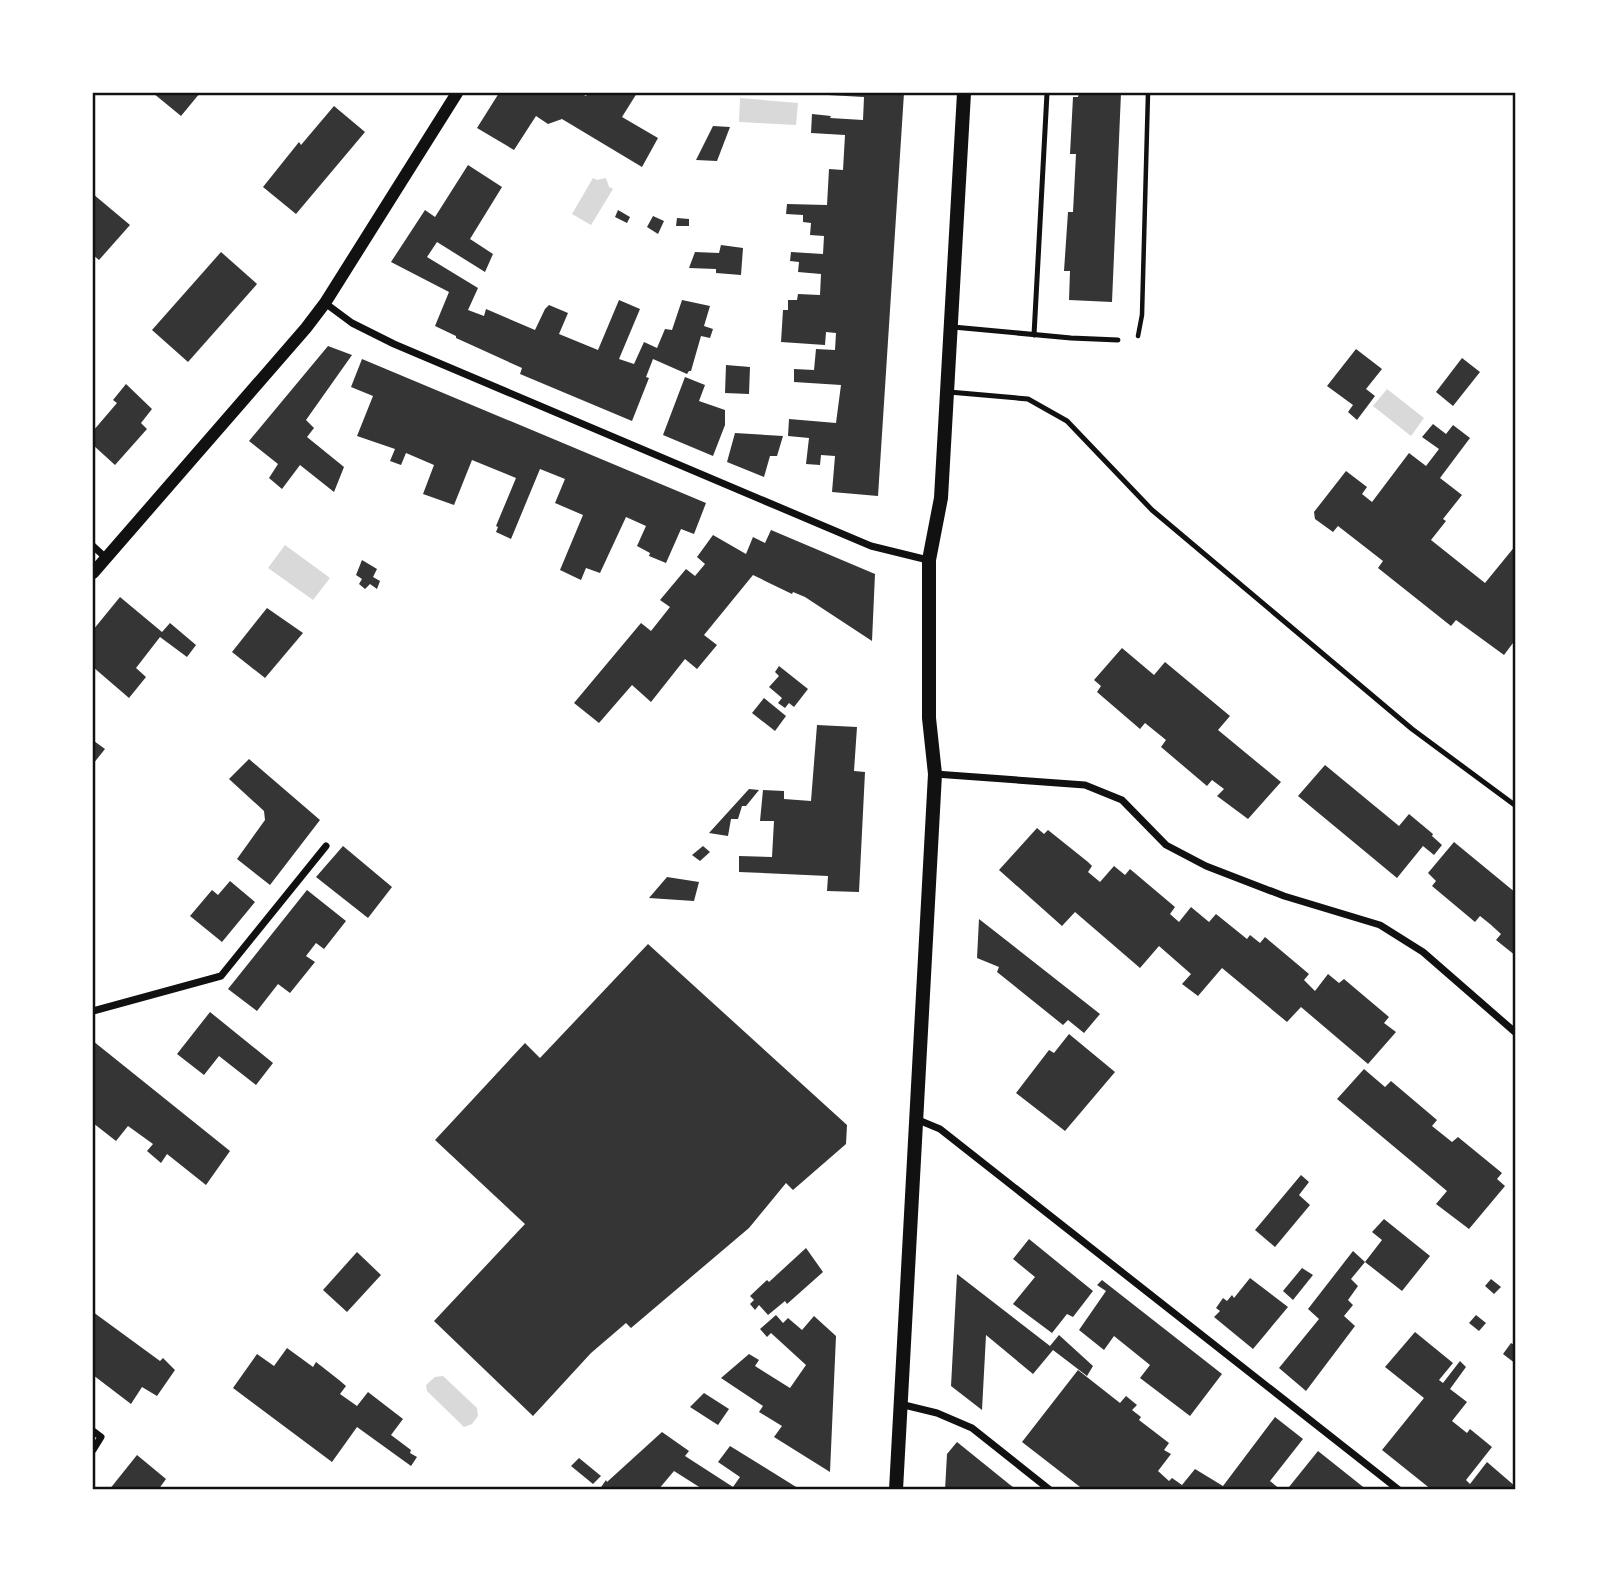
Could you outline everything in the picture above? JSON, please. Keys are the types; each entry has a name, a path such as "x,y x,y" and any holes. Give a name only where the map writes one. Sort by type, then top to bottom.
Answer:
{"main road":[{"path":"896,1490 935,774 929,718 929,560 941,498 964,93"}],"street":[{"path":"93,573 325,303 457,93"},
{"path":"325,303 352,323 406,349 871,546 929,560"},
{"path":"93,546 106,558"},
{"path":"935,774 1085,785 1122,800 1166,845 1206,866 1284,896 1380,925 1423,952 1516,1033"},
{"path":"93,1011 221,976 326,846"},
{"path":"915,1119 940,1129 1399,1490"},
{"path":"900,1404 937,1413 972,1428 1050,1490"},
{"path":"93,1430 101,1437 93,1450"}],"lane":[{"path":"1034,335 1047,93"},
{"path":"950,327 1118,340"},
{"path":"946,392 1028,399 1067,421 1152,510 1412,729 1516,806"}],"path":[{"path":"1118,340 1137,339 1142,315 1148,93"}],"shaded area":[{"path":"740,98 798,103 796,125 739,122"},
{"path":"593,178 606,178 609,187 613,189 591,225 572,214"},
{"path":"1387,389 1424,418 1411,436 1373,406"},
{"path":"285,545 330,578 313,600 268,568"},
{"path":"443,1376 477,1408 478,1416 472,1424 464,1427 427,1391 426,1385 435,1377"}],"building":[{"path":"153,93 200,93 181,116"},
{"path":"499,93 580,93 586,96 588,93 637,93 622,117 658,138 642,167 562,119 548,124 536,116 514,150 477,128"},
{"path":"828,93 904,93 878,496 832,492 835,456 821,455 820,465 806,464 809,438 788,436 789,419 836,423 841,385 794,382 794,369 814,370 816,349 835,350 836,333 826,332 825,345 781,342 783,310 788,310 788,300 797,300 798,294 820,295 821,274 798,272 799,262 790,261 791,252 823,254 824,236 810,235 811,223 803,222 803,215 786,214 787,204 827,205 829,169 843,170 845,135 811,133 812,114 863,120 864,97"},
{"path":"1079,93 1121,93 1112,302 1069,300 1070,271 1064,271 1068,212 1073,212 1076,154 1070,154 1073,97 1078,97"},
{"path":"334,106 365,132 296,214 263,187 299,142 301,145"},
{"path":"713,126 730,127 717,161 696,160"},
{"path":"468,165 502,187 470,239 493,254 485,272 437,242 427,257 478,288 468,310 484,316 486,309 535,330 549,305 568,313 559,334 598,350 619,300 640,309 619,359 634,364 644,342 657,348 665,329 672,330 682,300 710,306 704,326 713,329 710,338 701,336 691,371 687,374 653,359 646,377 649,378 632,421 520,374 522,368 435,326 449,292 391,262 425,210 435,217"},
{"path":"93,194 130,225 99,260 93,255"},
{"path":"618,210 630,217 627,223 615,217"},
{"path":"653,216 664,221 658,234 647,227"},
{"path":"677,218 689,219 689,226 676,226"},
{"path":"721,245 743,248 741,275 716,273 716,269 689,268 695,252 719,253"},
{"path":"221,252 257,284 188,362 152,330"},
{"path":"328,346 352,355 306,420 314,428 307,437 344,467 334,492 300,465 282,489 269,478 278,464 249,441"},
{"path":"1356,349 1382,369 1366,389 1375,396 1357,420 1348,412 1353,405 1327,386"},
{"path":"1462,358 1480,372 1453,406 1436,392"},
{"path":"362,359 706,503 694,534 681,529 666,563 649,556 650,553 637,546 646,526 626,517 600,573 586,568 581,580 560,570 583,515 555,503 565,479 540,469 511,539 496,532 496,526 516,478 472,460 454,505 423,494 434,465 406,453 401,465 390,461 395,449 357,436 373,396 351,387"},
{"path":"726,365 750,367 749,394 725,393"},
{"path":"685,377 705,385 699,401 725,410 725,425 713,456 663,435"},
{"path":"126,384 152,409 141,423 147,429 115,465 93,445 93,431 117,403 113,400"},
{"path":"1433,424 1446,434 1453,425 1470,438 1440,478 1462,495 1431,540 1485,583 1516,545 1516,639 1504,655 1456,620 1451,626 1378,568 1383,561 1338,526 1333,532 1315,519 1314,512 1346,471 1367,487 1362,494 1372,502 1409,453 1426,466 1439,449 1422,437"},
{"path":"735,433 783,436 777,456 770,456 764,477 727,462"},
{"path":"771,530 875,574 872,641 805,597 793,592 792,594 753,575 704,635 717,645 697,669 685,659 651,702 632,685 599,723 574,703 641,623 651,631 670,607 660,600 686,569 695,576 705,564 697,557 713,535 746,554 753,537 765,543"},
{"path":"362,560 377,569 373,577 380,581 377,589 370,584 365,589 359,584 362,579 356,575"},
{"path":"120,597 162,632 170,623 196,645 187,657 160,637 136,668 146,677 129,698 93,667 93,630"},
{"path":"267,608 303,633 265,678 232,652"},
{"path":"1122,648 1154,675 1165,662 1230,716 1218,730 1281,782 1248,819 1217,796 1224,789 1212,780 1207,786 1161,747 1166,740 1145,723 1140,729 1097,692 1101,686 1094,680"},
{"path":"779,666 808,689 794,707 789,703 785,708 778,703 782,698 769,687 779,676 775,672"},
{"path":"764,698 786,716 775,731 752,713"},
{"path":"817,725 857,727 854,771 865,772 859,892 827,891 828,876 739,872 739,856 772,857 774,821 760,821 763,790 784,791 784,799 811,801"},
{"path":"94,741 105,749 93,764 93,743"},
{"path":"249,759 320,820 270,885 237,859 265,820 264,811 229,779"},
{"path":"1325,765 1399,826 1409,814 1442,845 1434,855 1423,846 1397,878 1298,796"},
{"path":"749,789 759,790 746,806 742,806 738,819 731,819 728,836 709,833"},
{"path":"1037,828 1044,834 1048,830 1088,862 1092,866 1088,872 1100,882 1114,866 1125,875 1130,869 1175,907 1170,914 1179,922 1191,907 1209,922 1216,914 1247,939 1250,935 1260,943 1265,937 1309,974 1304,980 1315,991 1328,974 1339,983 1344,979 1389,1017 1384,1023 1396,1032 1368,1064 1301,1007 1287,1022 1222,968 1198,996 1182,984 1191,974 1159,946 1140,968 1075,912 1062,926 999,870"},
{"path":"1454,842 1516,893 1516,956 1496,940 1501,934 1490,924 1480,916 1475,922 1432,886 1436,881 1428,873"},
{"path":"343,846 392,887 368,918 316,877"},
{"path":"703,846 710,852 700,861 692,855"},
{"path":"667,877 699,882 694,901 649,898"},
{"path":"230,881 255,902 222,942 190,916 212,890 218,895"},
{"path":"307,890 346,921 324,949 316,943 306,956 315,962 290,993 278,984 257,1011 228,989"},
{"path":"979,919 1100,1014 1084,1033 1068,1020 1063,1025 997,972 999,967 977,958"},
{"path":"648,944 847,1125 846,1144 793,1190 786,1183 749,1228 631,1328 626,1323 591,1353 533,1416 434,1321 525,1224 435,1140 525,1043 540,1058"},
{"path":"210,1012 273,1063 256,1085 219,1056 204,1075 177,1054"},
{"path":"1069,1034 1115,1072 1065,1131 1016,1093 1049,1050 1054,1053"},
{"path":"93,1041 230,1151 206,1185 167,1154 161,1163 147,1151 153,1144 128,1126 116,1141 93,1123"},
{"path":"1364,1069 1385,1087 1391,1081 1437,1120 1432,1126 1452,1142 1458,1137 1502,1173 1497,1179 1505,1186 1469,1229 1436,1204 1447,1191 1337,1099"},
{"path":"1301,1175 1309,1182 1299,1195 1310,1205 1275,1247 1255,1230"},
{"path":"1384,1219 1430,1256 1402,1291 1365,1262 1382,1240 1372,1232"},
{"path":"1029,1239 1093,1291 1073,1317 1067,1314 1052,1333 1013,1304 1035,1277 1013,1259"},
{"path":"806,1248 823,1272 787,1304 785,1301 768,1315 759,1305 755,1310 750,1304 754,1300 750,1296"},
{"path":"1353,1251 1365,1262 1351,1279 1358,1286 1348,1300 1353,1305 1344,1316 1355,1326 1306,1391 1279,1368 1319,1319 1308,1309"},
{"path":"357,1252 381,1275 347,1312 323,1290"},
{"path":"1302,1268 1313,1275 1293,1300 1283,1291"},
{"path":"957,1274 1050,1346 1059,1335 1093,1366 1087,1376 1053,1350 1033,1374 986,1335 982,1410 951,1386"},
{"path":"1250,1278 1288,1307 1253,1349 1214,1317 1220,1311 1216,1308 1223,1298 1227,1301 1232,1295 1234,1298"},
{"path":"1491,1279 1501,1287 1494,1294 1485,1286"},
{"path":"1102,1280 1222,1374 1190,1416 1140,1378 1150,1365 1114,1336 1104,1350 1079,1330 1106,1291 1097,1285"},
{"path":"93,1312 160,1361 163,1358 175,1370 157,1396 142,1387 131,1404 93,1375"},
{"path":"776,1315 783,1323 788,1318 802,1330 814,1316 836,1336 830,1472 774,1437 782,1426 759,1412 763,1406 721,1378 749,1354 759,1360 755,1366 790,1388 806,1365 771,1333 767,1337 760,1329"},
{"path":"1476,1315 1486,1323 1479,1331 1469,1323"},
{"path":"1415,1332 1453,1363 1439,1380 1443,1383 1460,1361 1466,1367 1450,1389 1467,1402 1452,1421 1467,1433 1470,1429 1492,1447 1466,1480 1470,1484 1487,1462 1516,1487 1516,1490 1432,1490 1382,1450 1424,1398 1385,1367"},
{"path":"1511,1343 1516,1346 1516,1364 1503,1354"},
{"path":"287,1348 313,1367 316,1362 339,1380 346,1386 340,1394 357,1406 368,1392 403,1419 391,1435 417,1457 411,1466 357,1427 332,1462 233,1388 257,1354 274,1366"},
{"path":"1078,1370 1120,1403 1126,1396 1137,1405 1132,1410 1141,1417 1139,1420 1169,1443 1164,1450 1171,1454 1158,1471 1169,1481 1172,1478 1182,1485 1195,1469 1223,1486 1275,1417 1303,1439 1270,1481 1281,1490 1084,1490 1022,1442"},
{"path":"704,1393 729,1409 718,1425 690,1407"},
{"path":"662,1432 689,1451 685,1456 733,1487 740,1477 718,1462 730,1446 801,1490 704,1490 674,1471 658,1490 599,1490 606,1480 607,1482"},
{"path":"957,1442 1017,1490 945,1490 947,1454"},
{"path":"1318,1451 1367,1490 1294,1490 1289,1487"},
{"path":"137,1455 166,1479 158,1490 109,1490"},
{"path":"579,1458 601,1476 593,1484 571,1466"}]}
